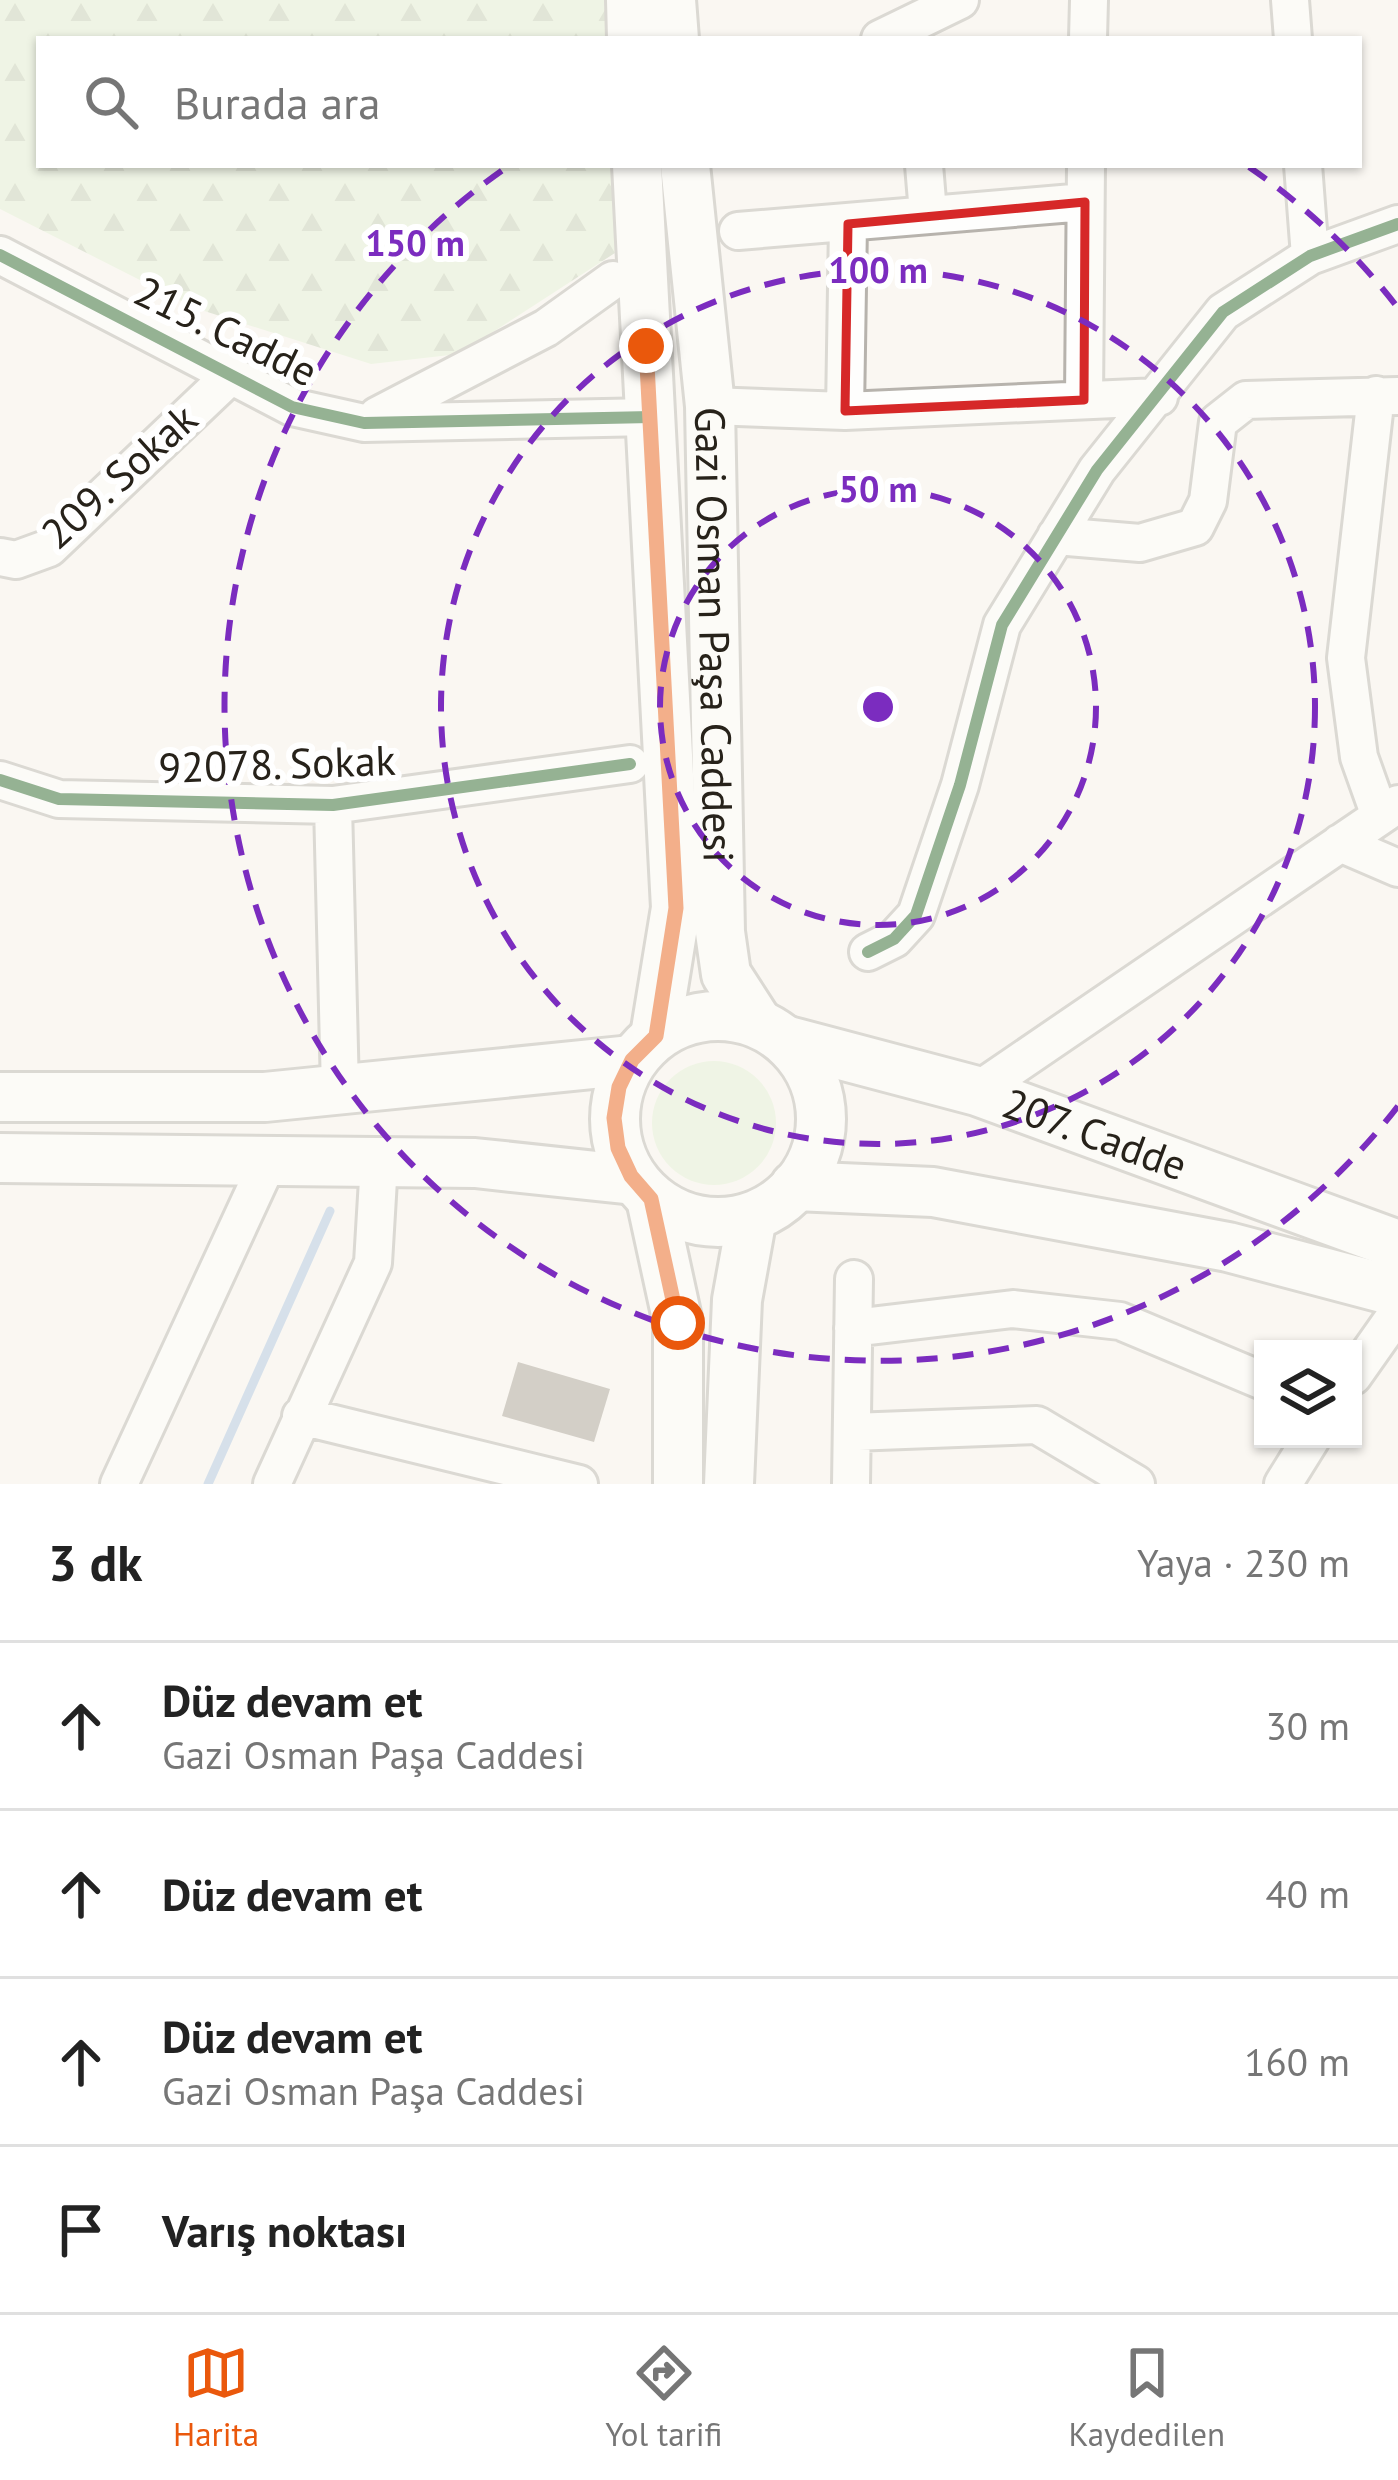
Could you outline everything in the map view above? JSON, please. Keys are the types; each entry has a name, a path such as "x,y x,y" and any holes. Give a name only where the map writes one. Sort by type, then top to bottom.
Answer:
{"main road":[{"path":"631,0 632,36"},
{"path":"671,0 674,36"},
{"name":"Gazi Osman Paşa Caddesi","path":"638,168 676,908 644,1048"},
{"name":"Gazi Osman Paşa Caddesi","path":"685,168 710,406 720,932 726,974 772,1032"},
{"path":"0,1159 475,1163 642,1189 682,1217 717,1223 752,1217 795,1186 820,1139 821,1103 810,1070 772,1032 723,1014 687,1019 644,1048 619,1087 614,1118 618,1148 642,1189 678,1323 678,1484"},
{"name":"207. Cadde","path":"772,1032 977,1091 1398,1245"},
{"path":"0,1097 265,1097 644,1048"},
{"name":"207. Cadde","path":"795,1186 933,1192 1228,1246 1398,1292"},
{"path":"729,1484 737,1300 752,1217"}],"street":[{"path":"901,33 960,0"},
{"path":"1088,36 1089,0"},
{"path":"1290,0 1293,36"},
{"path":"924,168 928,213"},
{"path":"1303,168 1310,256"},
{"path":"738,231 928,213 1086,183 1084,400"},
{"path":"845,411 848,224"},
{"path":"868,952 895,939 916,915 960,785 1002,626 1097,470 1223,312 1310,256 1398,224"},
{"name":"215. Cadde","path":"0,255 292,407 364,423 651,417"},
{"path":"364,423 546,328 613,280"},
{"name":"209. Sokak","path":"0,557 16,560 49,548 230,376"},
{"path":"977,1091 1389,810 1359,757 1346,658 1387,396 1246,400 1218,422 1208,501 1195,527 1140,543 1056,536"},
{"path":"710,406 845,411 1159,397"},
{"name":"92078. Sokak","path":"0,780 58,799 332,805 629,764"},
{"path":"332,805 340,1090"},
{"path":"1340,843 1398,868"},
{"path":"119,1484 268,1162"},
{"path":"272,1484 373,1263 379,1163"},
{"path":"851,1484 854,1279"},
{"path":"853,1328 1013,1309 1120,1321 1254,1377"},
{"path":"1362,1363 1398,1312"},
{"path":"301,1416 470,1471 579,1484"},
{"path":"852,1432 1037,1425 1136,1484"},
{"path":"1283,1484 1305,1448"}],"highlighted area":[{"path":"1085,202 1084,400 845,411 848,224"}],"green space":[{"path":"0,0 614,0 616,36 36,36 36,168 620,168 618,251 459,354 371,364 195,308 0,209"},
{"path":"714,1061 738,1066 758,1079 771,1099 776,1123 771,1147 758,1167 738,1180 714,1185 690,1180 670,1167 657,1147 652,1123 657,1099 670,1079 690,1066"}],"building":[{"path":"518,1362 610,1389 594,1442 502,1416"}],"waterway":[{"path":"208,1484 330,1211"}],"cycle path":[{"path":"868,952 894,939 916,915 960,785 1002,625 1097,470 1223,312 1310,256 1398,224"},
{"path":"0,255 292,407 364,423 651,417"},
{"path":"0,780 59,799 333,805 630,764"}],"route":[{"path":"646,346 676,908 656,1036 632,1060 619,1087 614,1118 618,1148 631,1176 651,1199 678,1323"}]}
